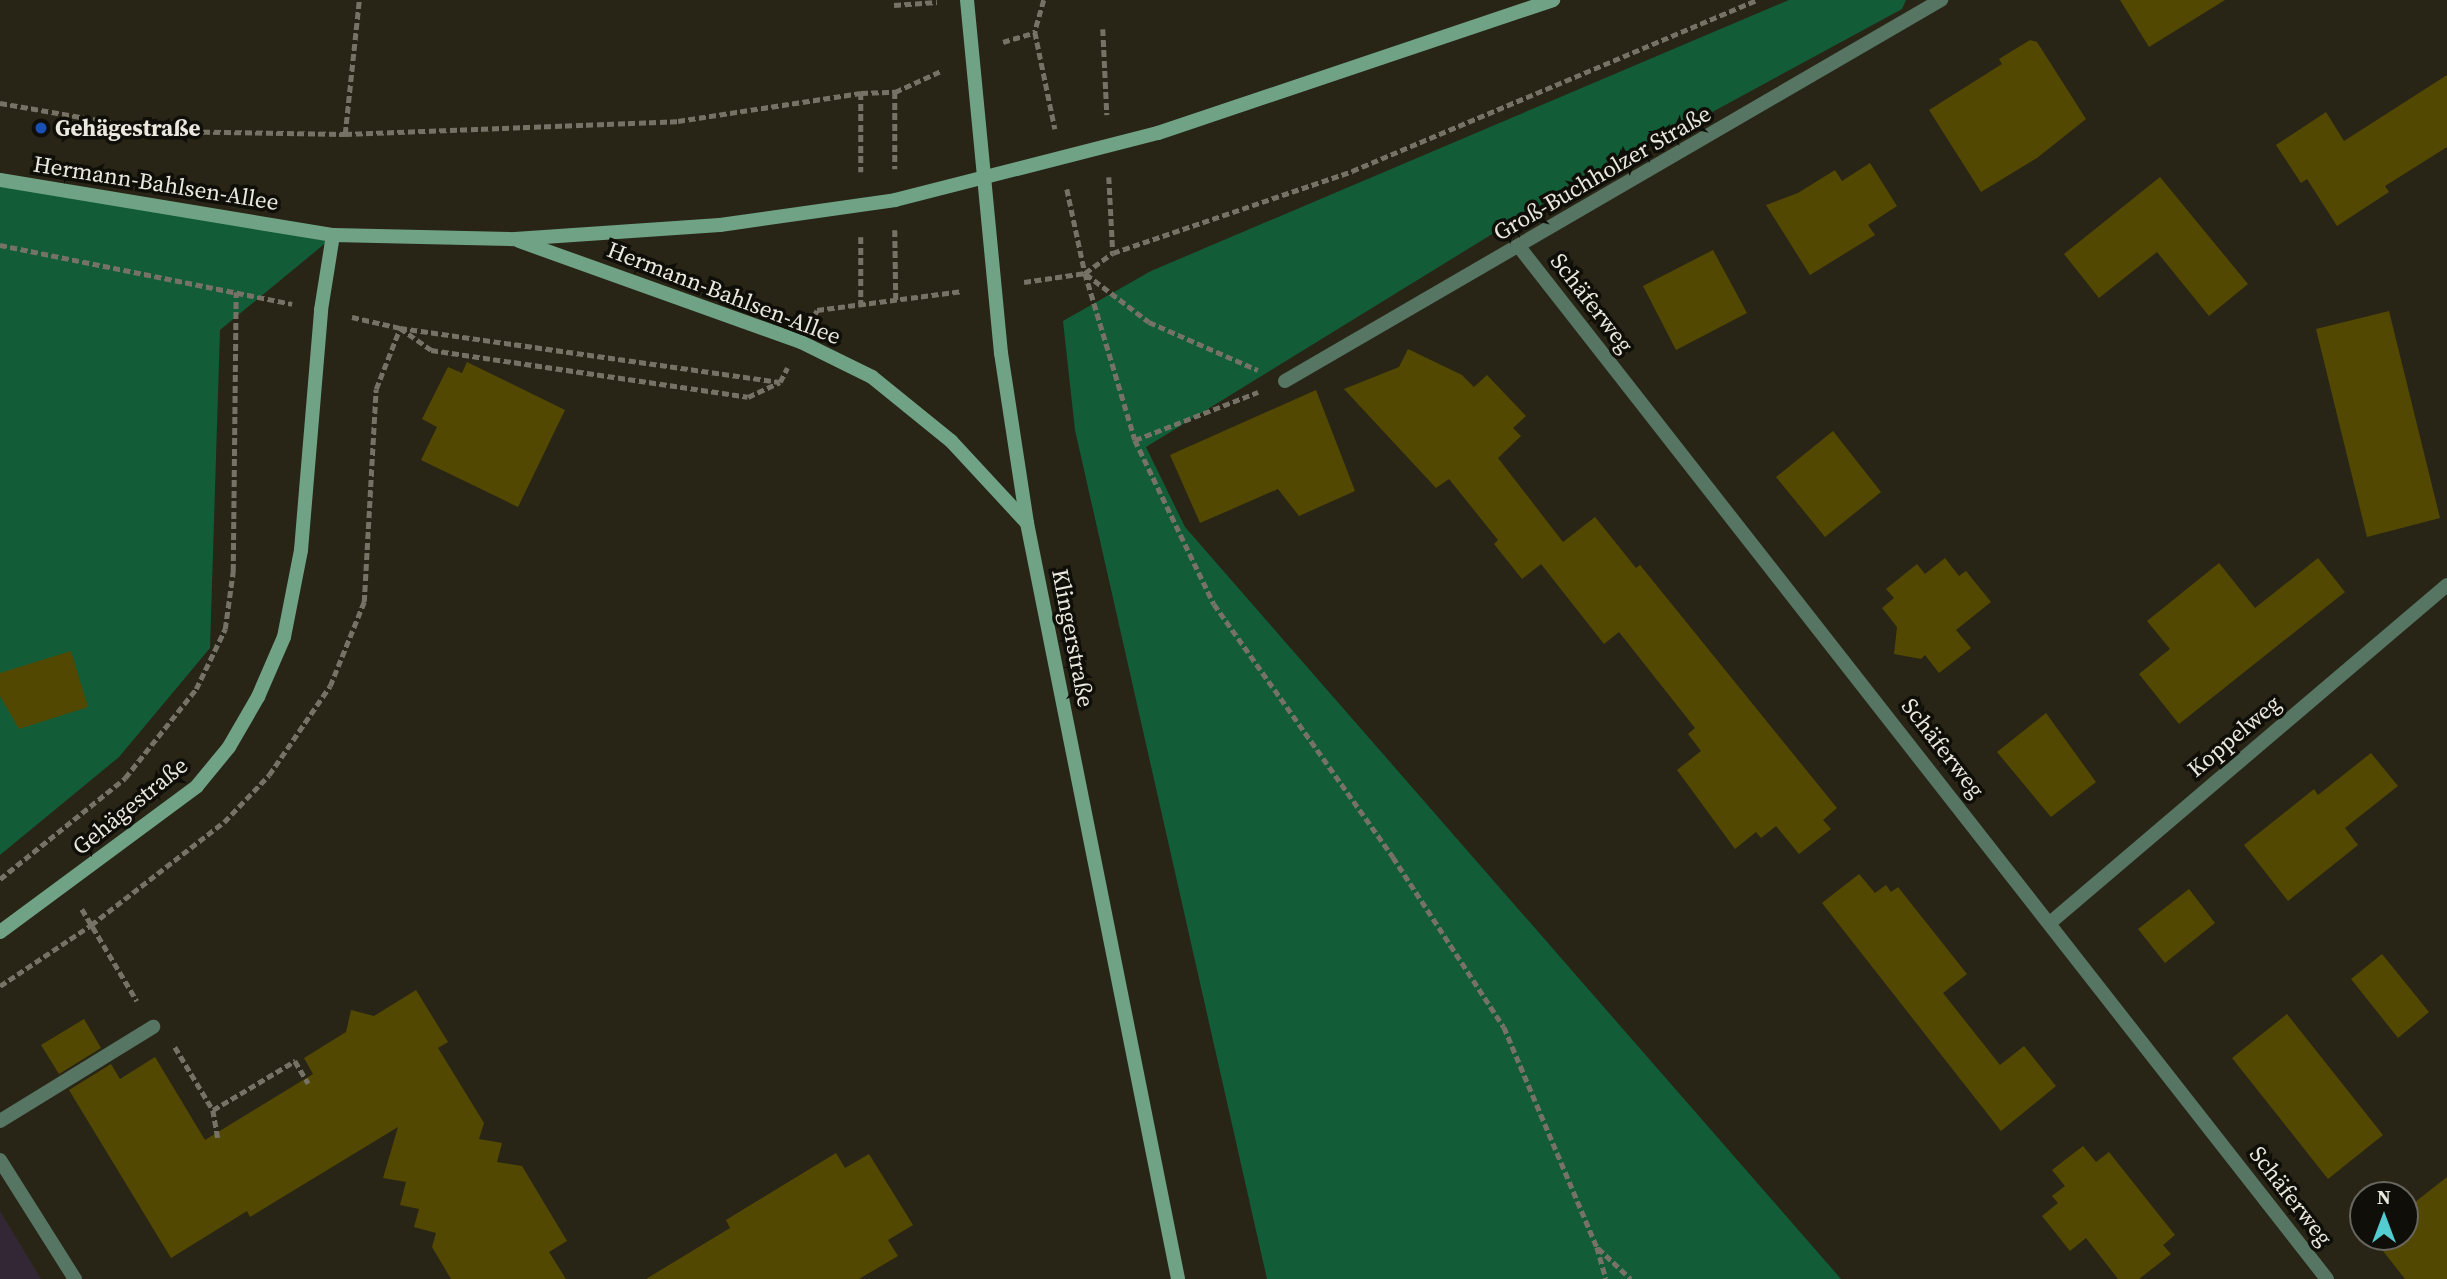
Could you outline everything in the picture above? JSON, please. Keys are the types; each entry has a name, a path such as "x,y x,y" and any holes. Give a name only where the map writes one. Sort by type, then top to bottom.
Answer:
{"street":[{"name":"Klingerstraße","path":"967,0 1001,353 1027,523 1178,1279"},
{"path":"982,177 1061,159 1311,84 1553,0"},
{"name":"Groß-Buchholzer Straße","path":"1284,381 1520,248 1941,0"},
{"name":"Hermann-Bahlsen-Allee","path":"0,180 334,235 515,239 720,225 895,200 982,177"},
{"name":"Gehägestraße","path":"0,932 197,786 229,747 258,697 285,637 302,550 321,310 334,235"},
{"name":"Hermann-Bahlsen-Allee","path":"515,239 801,341 872,377 951,441 1027,523"},
{"name":"Schäferweg","path":"1520,248 2051,922 2327,1279"},
{"name":"Koppelweg","path":"2051,922 2447,585"},
{"path":"0,1121 153,1027"},
{"path":"0,1160 75,1279"}],"path":[{"path":"345,134 359,0"},
{"path":"1044,0 1035,32 1061,159 1085,273 1135,440 1214,604 1393,857 1504,1027 1597,1247 1606,1279"},
{"path":"1085,273 1113,253 1352,171 1757,0"},
{"path":"894,5 943,1"},
{"path":"0,103 161,131 345,134 678,121 861,93 895,92 896,303 817,310"},
{"path":"0,245 400,328 780,382 748,397 431,350 400,328"},
{"path":"1085,273 1149,322 1284,381"},
{"path":"0,879 125,778 196,689 225,629 233,571 236,292"},
{"path":"1135,440 1284,381"},
{"path":"213,1110 218,1138"},
{"path":"1597,1247 1631,1279"}],"shaded area":[{"path":"0,1211 41,1279 0,1279"}],"green space":[{"path":"1789,0 1906,0 1902,9 1528,212 1146,447 1185,527 1841,1279 1267,1279 1075,430 1063,321 1151,271"},
{"path":"0,182 328,241 220,330 210,648 119,757 0,855"}],"building":[{"path":"2120,0 2225,0 2149,47"},
{"path":"2030,40 2037,42 2086,119 2037,158 1981,192 1929,110 2002,64 1999,59"},
{"path":"2447,75 2447,147 2385,186 2389,192 2337,226 2307,179 2301,183 2276,145 2326,112 2344,141"},
{"path":"1870,163 1897,206 1868,225 1875,235 1810,275 1766,205 1798,193 1835,170 1842,181"},
{"path":"2160,177 2248,284 2209,316 2157,252 2099,298 2064,254"},
{"path":"1713,250 1747,313 1676,350 1643,286"},
{"path":"2389,311 2440,518 2367,537 2316,329"},
{"path":"1408,349 1462,375 1474,387 1487,375 1526,416 1513,428 1521,436 1498,458 1563,542 1595,517 1636,568 1640,565 1837,808 1823,820 1831,829 1799,854 1776,826 1761,838 1756,832 1735,849 1677,770 1701,751 1688,734 1695,728 1619,632 1604,644 1541,564 1522,579 1494,544 1498,540 1449,479 1436,488 1344,389 1399,367"},
{"path":"467,362 565,410 518,507 421,460 437,427 422,419 448,367 462,373"},
{"path":"1316,390 1355,491 1299,516 1278,489 1200,523 1170,455"},
{"path":"1833,431 1881,492 1825,537 1776,477"},
{"path":"1945,558 1959,576 1966,571 1991,602 1956,630 1971,648 1939,673 1925,655 1921,659 1894,654 1897,627 1882,608 1894,598 1886,589 1917,564 1925,574"},
{"path":"2318,558 2345,592 2179,724 2139,674 2170,649 2147,621 2219,563 2255,608"},
{"path":"71,651 88,707 19,729 0,696 0,673"},
{"path":"2046,713 2096,782 2051,817 1997,752"},
{"path":"2371,753 2398,786 2345,828 2358,845 2288,901 2244,845 2314,789 2318,795"},
{"path":"1859,874 1875,893 1886,885 1891,892 1898,887 1967,974 1943,993 2000,1065 2024,1046 2056,1086 2001,1131 1822,903"},
{"path":"2189,889 2215,923 2165,963 2138,929"},
{"path":"2382,954 2429,1012 2398,1038 2351,979"},
{"path":"416,990 448,1042 438,1048 484,1123 479,1139 502,1143 497,1162 522,1166 567,1241 549,1252 566,1279 451,1279 432,1247 436,1233 414,1227 419,1209 400,1205 406,1182 383,1178 398,1127 250,1217 247,1211 171,1258 69,1090 111,1064 120,1079 155,1057 205,1140 313,1074 304,1058 346,1032 351,1010 374,1016"},
{"path":"2287,1014 2383,1135 2328,1179 2232,1058"},
{"path":"84,1019 101,1048 59,1074 41,1045"},
{"path":"2083,1146 2096,1162 2109,1152 2175,1235 2163,1245 2171,1254 2139,1279 2118,1279 2086,1238 2070,1251 2042,1216 2058,1203 2052,1196 2065,1186 2052,1170"},
{"path":"836,1153 845,1168 869,1154 913,1225 888,1240 898,1256 859,1279 646,1279 730,1228 726,1220"},
{"path":"2447,1177 2447,1279 2405,1279 2383,1251 2419,1251 2419,1199"}],"place":[{"name":"Gehägestraße","path":"41,128"}]}
